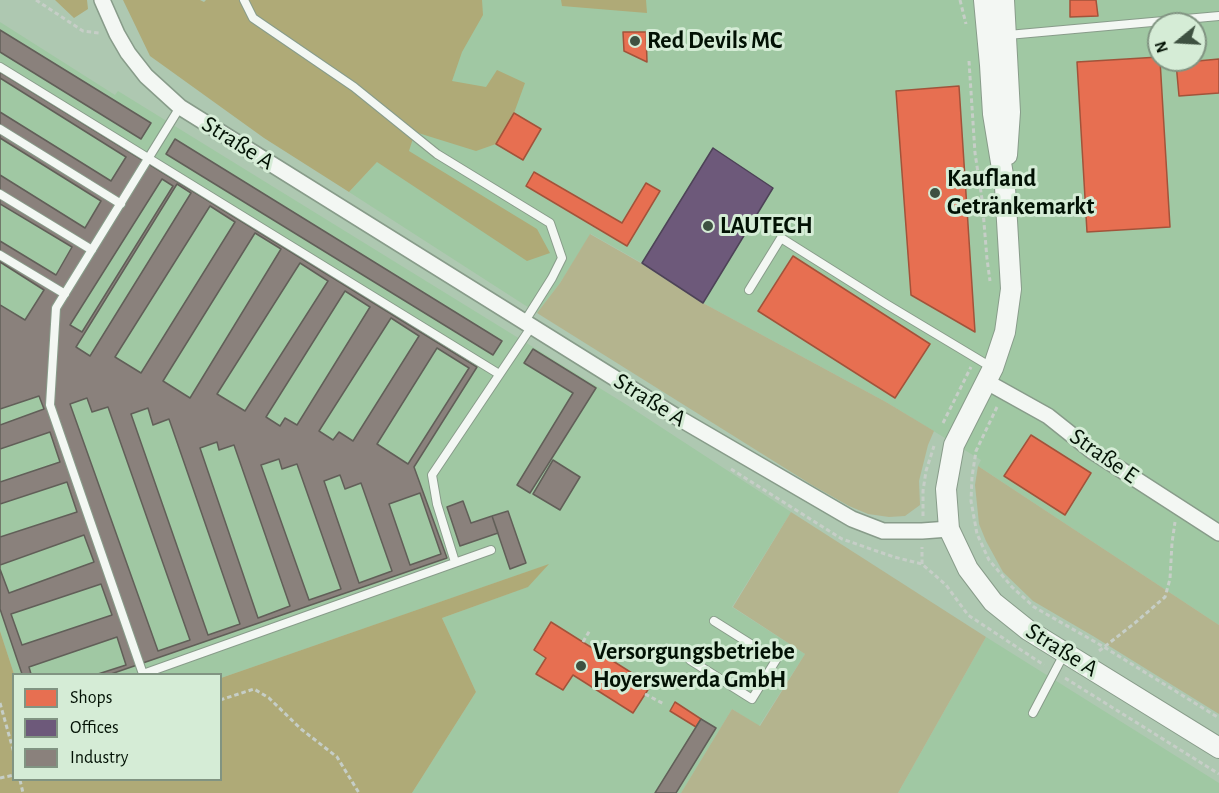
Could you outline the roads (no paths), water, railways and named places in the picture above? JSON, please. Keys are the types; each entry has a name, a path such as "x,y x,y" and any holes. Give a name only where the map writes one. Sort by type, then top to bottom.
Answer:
{"street":[{"name":"Straße A","path":"102,0 128,53 146,76 180,107 677,417 852,519 883,531 949,529 968,569 993,602 1028,630 1219,748"},
{"path":"949,529 946,489 954,445 990,375 1005,332 1011,290 1005,188 993,114 984,0"},
{"path":"1004,0 1010,112 1005,188"},
{"name":"Straße E","path":"990,375 1084,445 1219,533"}],"lane":[{"path":"244,0 253,18 354,87 437,154 550,223 562,258 500,374 432,475 436,504 455,562"},
{"path":"1006,35 1219,16"},
{"path":"0,67 500,374"},
{"path":"142,673 50,405 56,308 180,107"},
{"path":"0,129 121,204"},
{"path":"0,194 92,250"},
{"path":"749,290 781,238 976,358 990,375"},
{"path":"0,255 65,294"},
{"path":"145,673 491,550"},
{"path":"690,660 752,699 776,660 714,621"},
{"path":"1033,713 1065,652"}],"place":[{"name":"Red Devils MC","path":"635,41"},
{"name":"Kaufland Getränkemarkt","path":"935,193"},
{"name":"LAUTECH","path":"708,226"},
{"name":"Versorgungsbetriebe Hoyerswerda GmbH","path":"581,666"}]}
